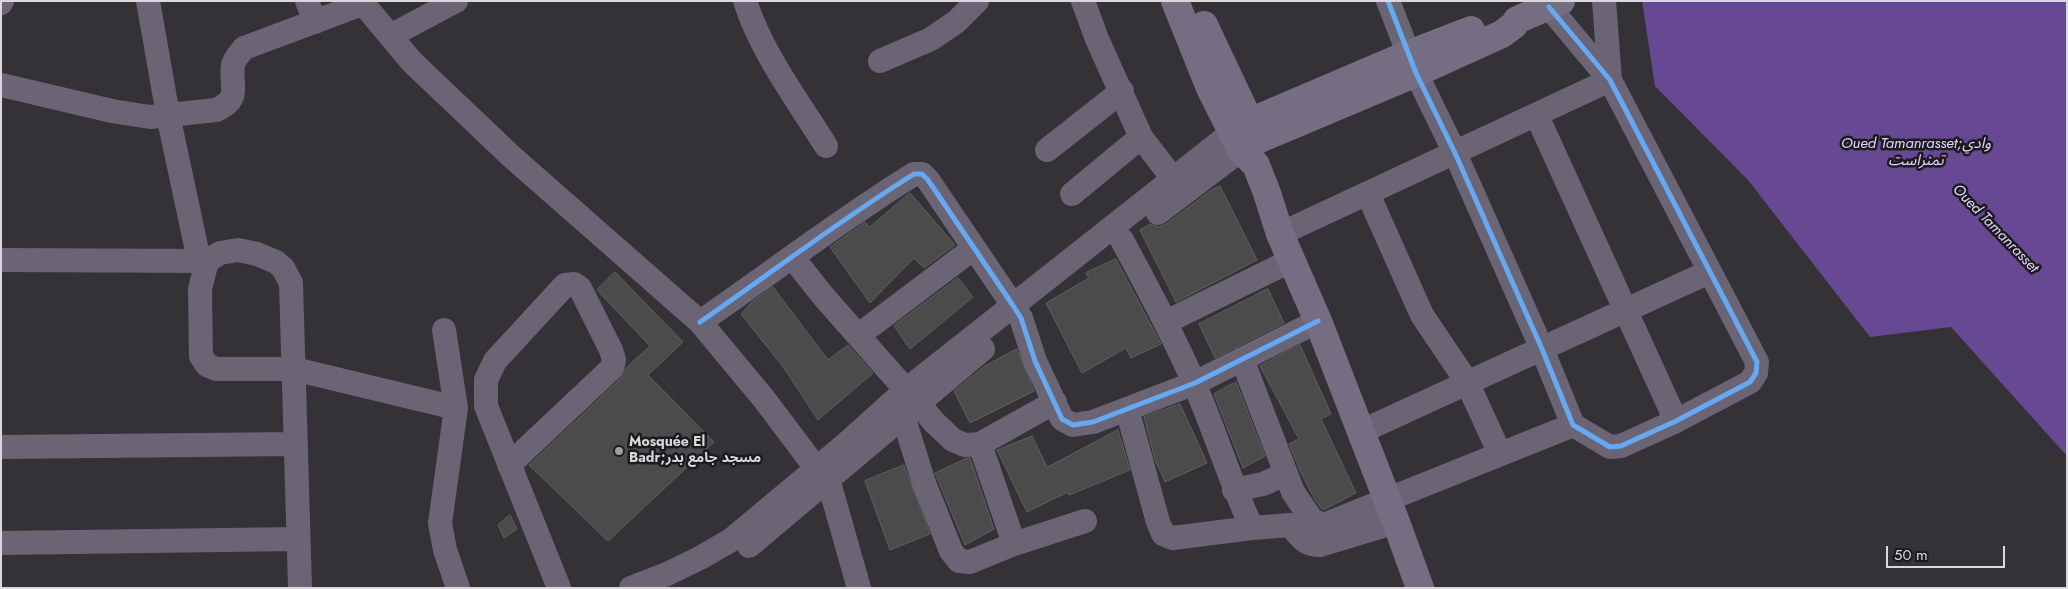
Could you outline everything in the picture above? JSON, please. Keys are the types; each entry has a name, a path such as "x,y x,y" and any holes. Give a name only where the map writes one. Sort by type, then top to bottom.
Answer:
{"main road":[{"path":"1175,1 1210,88 1248,142"},
{"path":"1194,1 1248,142 1280,234 1318,321 1420,588"},
{"path":"1248,142 1413,64 1502,18 1517,20 1555,4"}],"street":[{"path":"148,1 168,115 203,260 199,337 203,361 216,369 294,369 456,408"},
{"path":"390,36 456,1"},
{"path":"746,1 750,18 779,72 826,146"},
{"path":"880,61 931,39 956,22 977,1"},
{"path":"1083,1 1097,39 1141,137 1174,180"},
{"path":"1388,1 1413,64 1455,153 1573,425 1610,447 1627,443 1676,421 1750,382 1756,373 1758,362 1709,272 1610,80 1555,4"},
{"path":"1604,1 1610,80"},
{"path":"1,86 112,112 150,117 216,110 224,107 233,98 233,64 244,48 311,12 361,3 412,62 512,157 700,322 822,473 859,588"},
{"path":"1280,234 1537,116 1610,80"},
{"path":"1047,150 1122,92"},
{"path":"1537,116 1676,421"},
{"path":"1072,194 1141,137"},
{"path":"631,588 684,566 731,540 822,473 909,403 1174,180 1248,142"},
{"path":"1017,311 1122,240 1248,142"},
{"path":"700,322 793,258 861,207 914,174 922,174 928,180 1017,311 1035,361 1062,419 1074,425 1093,422 1194,383 1318,321"},
{"path":"1368,194 1422,315 1467,382 1500,454"},
{"path":"1122,240 1166,322 1194,383 1234,490 1252,528"},
{"path":"859,335 974,248"},
{"path":"1,260 203,260 238,250 270,259 283,268 291,283 300,588"},
{"path":"793,258 824,297 859,335 909,403 953,440 965,445 980,444 1055,402"},
{"path":"1166,322 1292,260"},
{"path":"1360,432 1709,272"},
{"path":"509,465 612,368 614,360 611,350 580,288 574,284 565,285 495,361 486,380 486,406 509,465 559,588"},
{"path":"444,330 456,408 440,524 445,550 458,588"},
{"path":"1242,359 1285,474 1293,492 1312,520 1324,525 1391,511"},
{"path":"909,403 924,483 951,551 960,561 970,562 1014,544 1085,521"},
{"path":"1127,409 1158,522 1164,534 1173,538 1290,525 1304,542 1311,545 1320,545 1391,511 1500,454 1573,425"},
{"path":"1,447 296,444"},
{"path":"980,444 1014,544"},
{"path":"676,588 715,568 748,547 822,473"},
{"path":"1234,490 1263,484 1285,474"},
{"path":"1,543 298,539"}],"water":[{"name":"Oued Tamanrasset;وادي تمنراست","path":"1642,1 2067,1 2067,456 1951,327 1870,337 1748,180 1655,86"}],"building":[{"path":"1220,186 1257,260 1176,302 1140,230 1150,224 1159,227 1166,224 1210,191"},
{"path":"910,193 955,245 924,268 914,258 870,303 830,247 865,222 869,227"},
{"path":"1116,259 1161,344 1131,358 1126,348 1082,373 1046,303 1089,278 1086,273"},
{"name":"Mosquée El Badr;مسجد جامع بدر","path":"615,272 683,342 648,375 714,442 608,541 529,465 621,378 626,368 650,346 597,290"},
{"path":"958,278 973,297 910,349 894,326"},
{"path":"773,287 828,360 848,345 873,373 818,420 784,368 741,314 752,302"},
{"path":"1268,289 1284,323 1215,358 1199,324"},
{"path":"1300,345 1331,414 1321,419 1356,493 1323,510 1315,500 1300,471 1289,444 1299,439 1260,366"},
{"path":"1017,349 1034,391 970,423 954,391 985,366"},
{"path":"1236,382 1265,456 1243,468 1214,394"},
{"path":"1180,404 1207,463 1165,482 1155,460 1144,417"},
{"path":"1118,430 1130,470 1069,495 1068,492 1027,512 997,450 1032,436 1047,467"},
{"path":"970,458 994,529 965,545 935,473"},
{"path":"904,465 930,534 890,550 865,481"},
{"path":"510,515 517,529 504,538 498,525"}],"cycle path":[{"path":"1388,1 1416,73 1455,153 1542,349 1573,425 1610,447 1621,446 1676,421 1750,382 1756,373 1757,362 1610,80 1549,7"},
{"path":"700,322 832,228 914,174 922,174 928,180 1021,318 1035,361 1062,419 1073,425 1093,422 1195,383 1318,321"}],"place":[{"name":"Mosquée El Badr;مسجد جامع بدر","path":"619,451"}],"water label":[{"name":"Oued Tamanrasset","path":"1995,229"}]}
